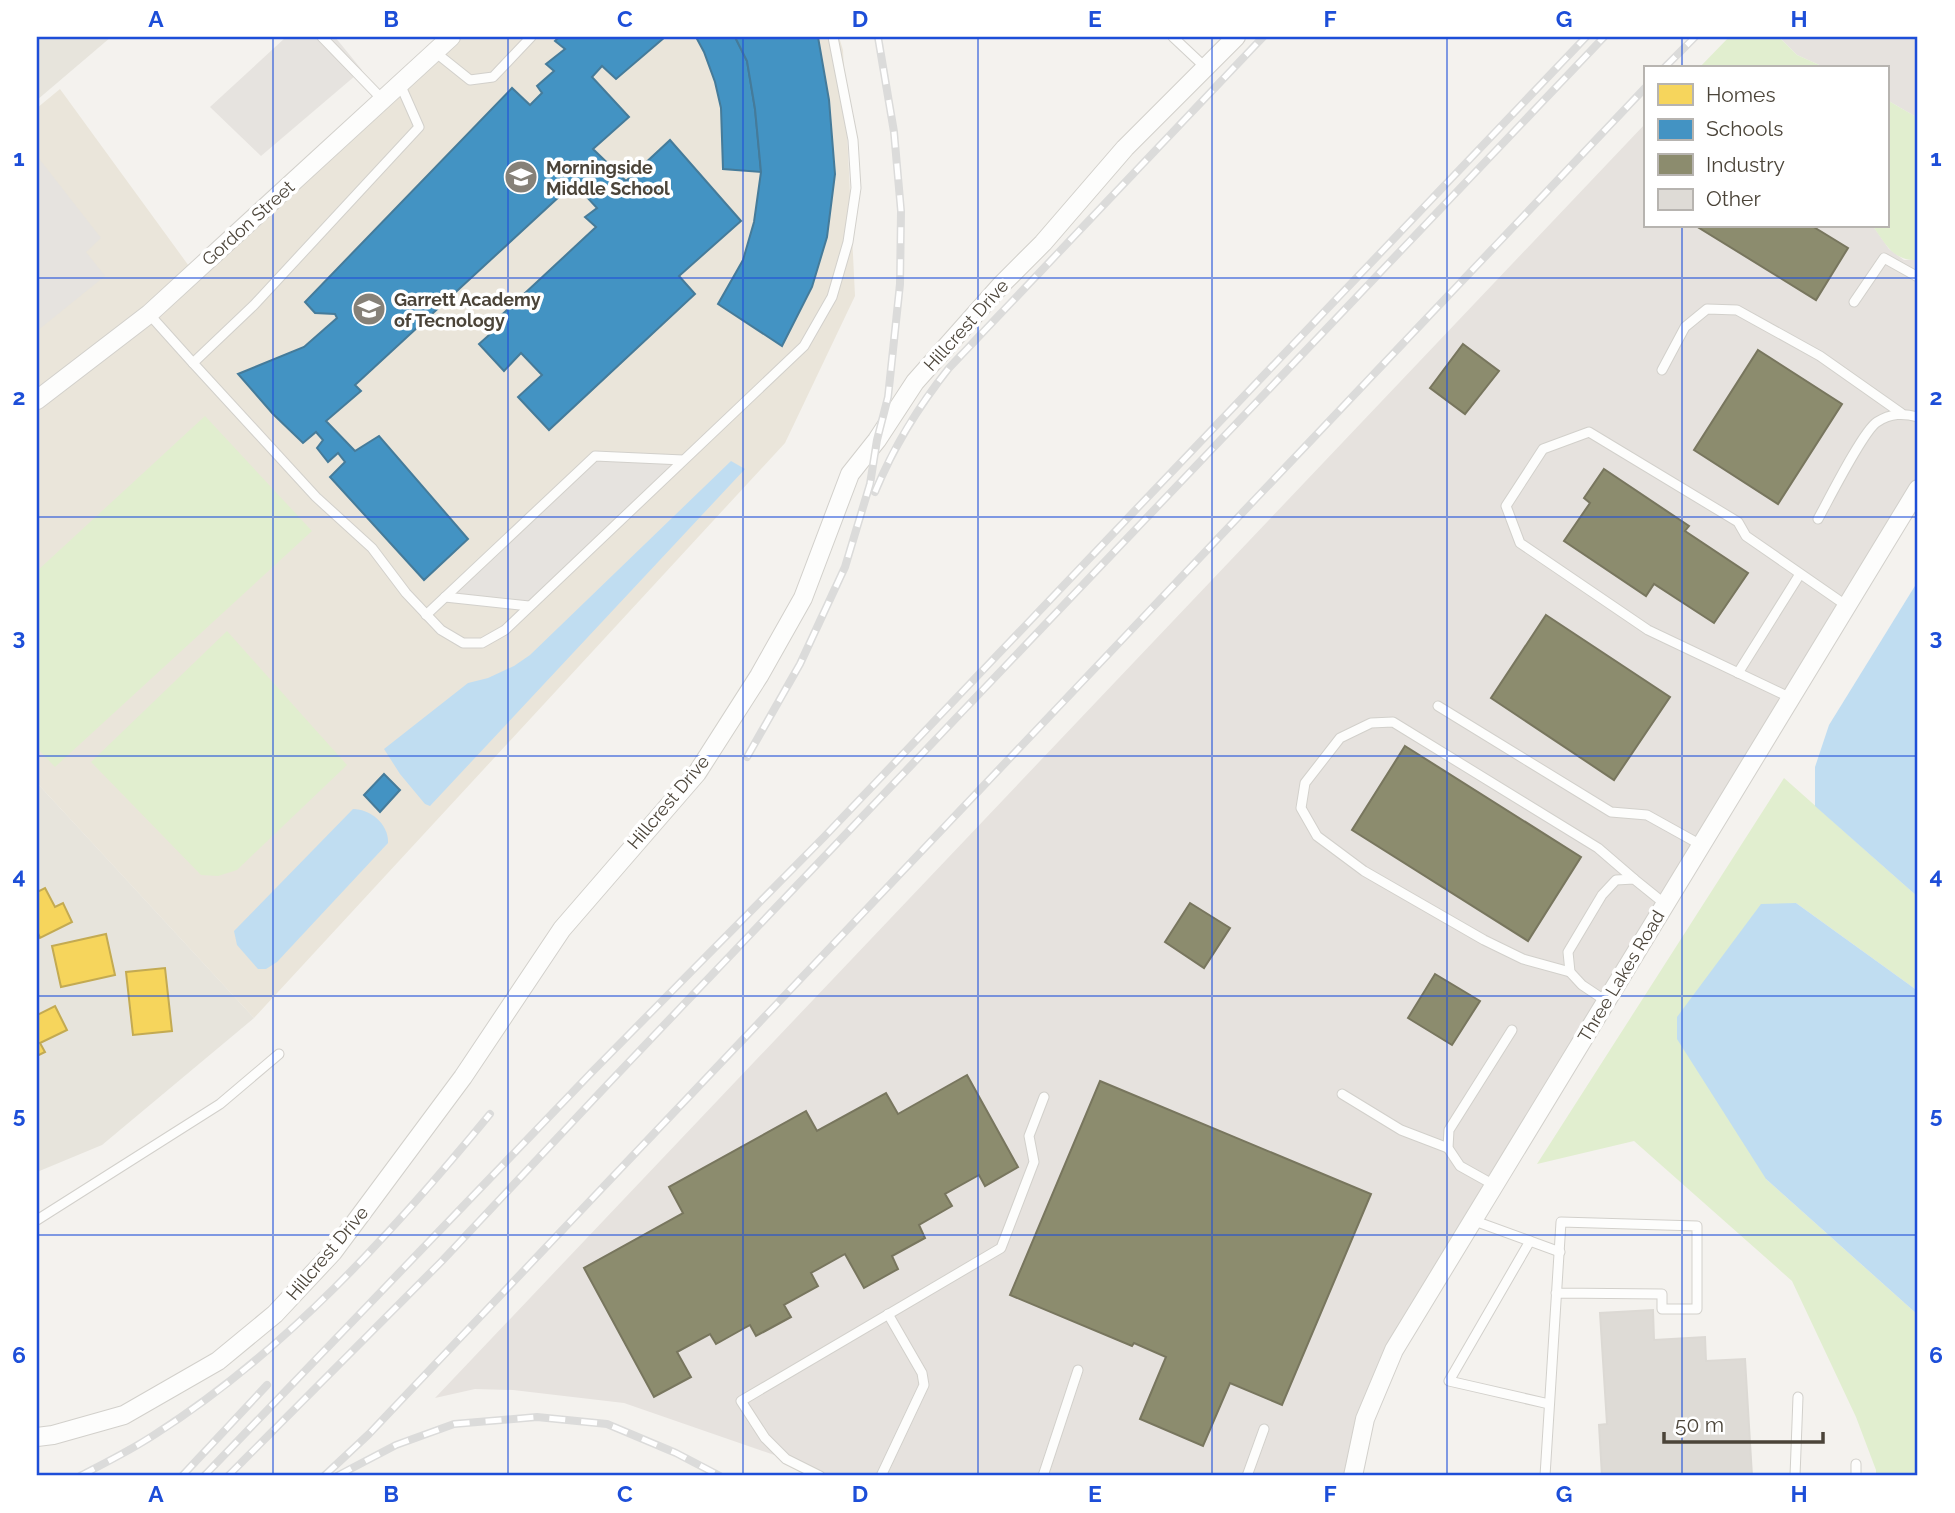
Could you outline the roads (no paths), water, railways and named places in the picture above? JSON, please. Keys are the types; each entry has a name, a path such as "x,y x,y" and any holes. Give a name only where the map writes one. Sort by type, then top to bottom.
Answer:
{"street":[{"name":"Gordon Street","path":"37,400 149,314 451,37"},
{"name":"Hillcrest Drive","path":"37,1437 53,1436 124,1415 218,1361 275,1314 334,1252 463,1077 562,929 697,772 759,676 803,598 850,474 877,440 915,382 1002,284 1043,243 1125,148 1236,37"},
{"name":"Three Lakes Road","path":"1353,1476 1365,1419 1394,1350 1918,489"}],"lane":[{"path":"322,37 383,100"},
{"path":"435,52 470,80 493,77 531,37"},
{"path":"149,314 316,497 372,548 406,593 441,630 463,643 482,643 505,630 530,607 804,346 832,297 848,242 856,188 853,140 833,37"},
{"path":"1173,37 1206,68"},
{"path":"193,363 254,305 419,127 400,84"},
{"path":"1854,302 1884,258 1918,277"},
{"path":"1662,370 1685,327 1707,309 1737,310 1821,356 1900,413 1918,417"},
{"path":"1818,519 1875,422 1900,413"},
{"path":"1791,698 1648,631 1520,543 1506,506 1542,449 1589,432 1738,522 1746,536 1847,606"},
{"path":"426,615 595,456 684,460"},
{"path":"1738,673 1800,573"},
{"path":"445,597 530,607"},
{"path":"1438,706 1611,812 1647,815 1701,845"},
{"path":"1606,1001 1582,985 1570,972 1523,959 1364,872 1317,836 1301,808 1305,783 1340,738 1371,723 1393,722 1598,848 1665,904"},
{"path":"1570,972 1569,952 1602,895 1616,880 1634,879"},
{"path":"1448,1149 1449,1130 1511,1030"},
{"path":"37,1220 220,1104 279,1054"},
{"path":"1342,1094 1401,1129 1448,1149 1460,1166 1494,1185"},
{"path":"820,1476 786,1459 765,1438 741,1401 1000,1248 1034,1162 1029,1136 1044,1097"},
{"path":"1471,1220 1560,1252"},
{"path":"1545,1476 1556,1293 1560,1252 1561,1222 1697,1226 1697,1309 1662,1308 1662,1294 1556,1293"},
{"path":"1530,1241 1449,1381 1549,1404"},
{"path":"881,1476 924,1385 922,1373 888,1314"},
{"path":"1043,1476 1078,1370"},
{"path":"1795,1476 1798,1397"},
{"path":"1247,1476 1264,1429"},
{"path":"1856,1464 1857,1476"}],"water":[{"path":"731,461 745,469 430,806 425,804 400,774 384,749 468,683 488,678 530,655"},
{"path":"1918,581 1918,897 1815,806 1815,767 1829,725"},
{"path":"353,809 378,819 388,836 388,843 277,962 266,969 258,969 237,945 234,931"},
{"path":"1796,903 1918,991 1918,1315 1766,1179 1677,1039 1677,1017 1761,904"}],"railway":[{"path":"747,757 800,664 845,567 870,484 888,397 900,284 901,211 894,132 878,37"},
{"path":"875,492 908,427 949,368 1263,37"},
{"path":"204,1476 592,1072 824,837 1586,37"},
{"path":"228,1476 442,1261 1604,37"},
{"path":"1666,66 1695,37"},
{"path":"324,1476 369,1434 1644,89"},
{"path":"80,1476 145,1441 248,1367 334,1288 375,1246 490,1114"},
{"path":"182,1476 267,1385"},
{"path":"337,1476 396,1445 454,1424 537,1417 607,1424 676,1453 720,1476"}],"place":[{"name":"Morningside Middle School","path":"521,177"},
{"name":"Garrett Academy of Tecnology","path":"369,309"}]}
